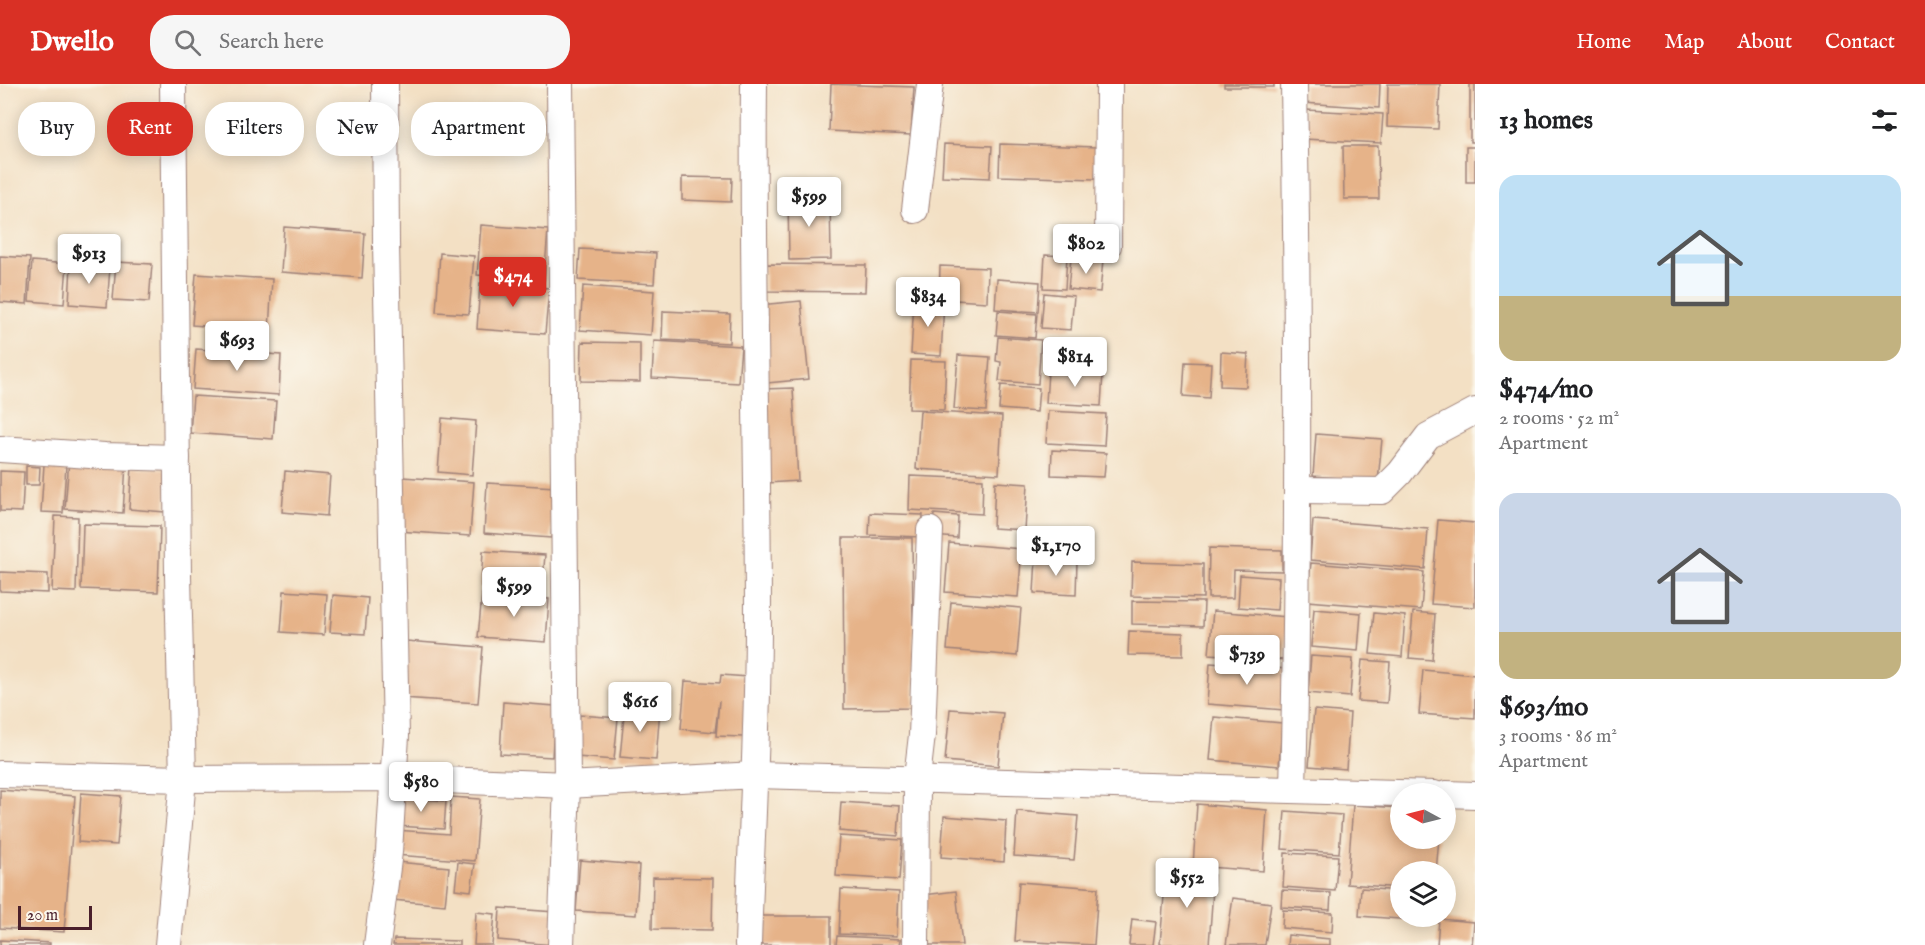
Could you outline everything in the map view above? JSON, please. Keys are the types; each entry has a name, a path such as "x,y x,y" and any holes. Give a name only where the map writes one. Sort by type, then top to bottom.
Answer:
{"street":[{"path":"168,945 183,779 173,84"},
{"path":"377,945 389,852 396,736 385,84"},
{"path":"560,84 567,785 561,945"},
{"path":"748,945 756,775 758,612 753,206 754,84"},
{"path":"915,210 930,84"},
{"path":"1108,246 1109,84"},
{"path":"1293,788 1299,351 1294,84"},
{"path":"1298,490 1382,491 1400,473 1428,436 1475,411"},
{"path":"0,449 177,458"},
{"path":"916,945 917,778 922,735 930,530"},
{"path":"0,774 183,779 394,778 567,785 756,775 1390,792"},
{"path":"1456,794 1475,795"}],"building":[{"path":"831,84 914,87 911,135 829,131"},
{"path":"1224,84 1274,84 1274,87 1224,87"},
{"path":"1304,84 1380,84 1379,108 1303,103"},
{"path":"1388,84 1440,84 1438,129 1387,127"},
{"path":"1470,84 1475,84 1475,142 1470,142"},
{"path":"1306,110 1383,114 1381,143 1304,139"},
{"path":"944,144 992,146 990,178 942,176"},
{"path":"1000,144 1097,147 1095,179 999,176"},
{"path":"1343,146 1378,146 1379,199 1344,199"},
{"path":"1466,147 1475,147 1475,182 1466,182"},
{"path":"682,177 732,178 731,202 682,200"},
{"path":"788,197 830,197 831,259 789,260"},
{"path":"481,225 548,230 544,280 477,275"},
{"path":"284,227 365,233 362,278 281,272"},
{"path":"580,249 656,253 654,284 578,280"},
{"path":"440,253 474,256 469,314 436,312"},
{"path":"1045,255 1067,256 1065,289 1043,288"},
{"path":"0,256 30,258 27,304 0,302"},
{"path":"1071,258 1103,260 1100,292 1068,289"},
{"path":"32,261 67,264 64,304 29,301"},
{"path":"116,262 152,264 149,302 113,300"},
{"path":"71,264 110,267 107,307 69,304"},
{"path":"765,264 866,265 865,292 765,291"},
{"path":"940,266 988,268 987,302 939,299"},
{"path":"196,274 272,279 269,331 192,325"},
{"path":"997,279 1040,282 1038,312 995,309"},
{"path":"480,283 549,288 545,334 477,329"},
{"path":"583,286 654,291 651,335 580,330"},
{"path":"1044,293 1074,296 1071,330 1041,328"},
{"path":"914,300 944,302 941,356 911,354"},
{"path":"801,301 809,379 767,383 759,305"},
{"path":"663,311 730,314 729,343 662,340"},
{"path":"998,311 1037,314 1035,338 996,335"},
{"path":"998,337 1041,340 1038,384 999,381 1001,362 996,361"},
{"path":"654,341 741,346 738,383 652,378"},
{"path":"582,342 640,343 640,382 581,381"},
{"path":"196,349 281,355 279,395 193,389"},
{"path":"1221,352 1248,354 1246,387 1220,386"},
{"path":"958,355 990,357 986,411 954,409"},
{"path":"911,360 946,361 944,410 909,409"},
{"path":"1185,362 1211,363 1209,398 1183,396"},
{"path":"1048,371 1103,373 1101,406 1046,403"},
{"path":"1001,385 1039,388 1037,412 999,409"},
{"path":"793,388 798,481 767,483 763,389"},
{"path":"193,396 276,401 273,439 190,433"},
{"path":"920,411 1002,416 999,474 916,469"},
{"path":"1048,411 1106,414 1104,446 1046,443"},
{"path":"442,418 476,421 472,475 438,472"},
{"path":"1316,434 1382,439 1378,481 1313,476"},
{"path":"1052,450 1106,453 1104,477 1051,475"},
{"path":"69,460 126,464 123,513 65,509"},
{"path":"44,464 66,465 63,513 41,512"},
{"path":"26,466 40,467 39,485 26,485"},
{"path":"132,467 168,470 165,512 129,509"},
{"path":"0,471 24,472 22,512 0,511"},
{"path":"285,471 330,475 327,516 282,512"},
{"path":"910,476 983,479 982,514 909,510"},
{"path":"402,477 474,482 470,536 398,531"},
{"path":"995,482 1028,484 1025,530 993,528"},
{"path":"487,483 555,487 551,538 484,533"},
{"path":"870,513 923,515 922,537 869,535"},
{"path":"934,514 958,516 957,538 932,536"},
{"path":"55,516 78,517 76,592 52,591"},
{"path":"1313,520 1428,529 1425,569 1310,560"},
{"path":"1438,520 1475,523 1475,607 1431,604"},
{"path":"83,524 160,526 158,592 81,589"},
{"path":"843,538 912,538 914,708 844,709"},
{"path":"949,543 1022,549 1018,597 945,592"},
{"path":"1209,548 1282,550 1282,571 1234,570 1233,598 1208,598"},
{"path":"483,551 545,555 542,591 481,586"},
{"path":"1036,558 1077,561 1076,595 1034,593"},
{"path":"1132,562 1203,564 1203,598 1131,596"},
{"path":"1311,563 1424,572 1421,610 1307,601"},
{"path":"0,572 48,574 48,593 0,591"},
{"path":"1240,575 1279,578 1277,610 1238,607"},
{"path":"284,591 327,594 324,635 281,632"},
{"path":"482,594 549,599 546,642 478,637"},
{"path":"333,595 368,598 365,634 330,632"},
{"path":"1132,601 1204,602 1203,626 1132,624"},
{"path":"951,602 1021,608 1017,656 947,650"},
{"path":"1314,609 1361,613 1358,651 1311,647"},
{"path":"1213,611 1288,617 1285,660 1209,654"},
{"path":"1413,612 1435,614 1432,660 1409,658"},
{"path":"1374,613 1405,616 1402,657 1370,654"},
{"path":"1129,631 1183,633 1183,656 1128,655"},
{"path":"406,641 483,647 478,703 402,698"},
{"path":"1311,656 1353,659 1350,697 1308,693"},
{"path":"1362,660 1390,662 1387,703 1358,701"},
{"path":"1210,663 1287,669 1284,710 1207,704"},
{"path":"1423,670 1475,675 1475,718 1419,714"},
{"path":"721,675 748,677 743,737 716,736 719,701 715,732 681,729 685,681 720,683"},
{"path":"503,702 555,706 552,757 500,754"},
{"path":"625,706 660,708 656,760 620,757"},
{"path":"950,709 1003,713 998,766 945,761"},
{"path":"1314,710 1350,713 1346,769 1309,766"},
{"path":"580,715 618,718 614,760 577,757"},
{"path":"1214,717 1282,723 1279,766 1210,760"},
{"path":"0,790 75,796 64,932 0,928"},
{"path":"81,793 121,796 117,845 78,842"},
{"path":"399,797 446,801 444,829 397,826"},
{"path":"451,797 480,799 475,861 395,855 396,830 449,834"},
{"path":"841,802 900,806 898,836 839,831"},
{"path":"1197,804 1267,810 1263,871 1193,866"},
{"path":"1353,805 1390,807 1390,849 1438,849 1437,861 1390,861 1390,887 1347,884"},
{"path":"1017,811 1078,816 1074,860 1014,856"},
{"path":"1285,811 1342,815 1339,853 1282,849"},
{"path":"944,816 1006,821 1004,862 941,857"},
{"path":"839,836 902,840 899,880 836,876"},
{"path":"1285,853 1338,856 1335,891 1283,887"},
{"path":"580,860 639,865 636,915 576,911"},
{"path":"397,862 449,867 445,905 393,900"},
{"path":"458,862 475,864 471,891 455,889"},
{"path":"1166,872 1214,875 1209,945 1160,944"},
{"path":"653,877 713,878 712,930 652,929"},
{"path":"1019,882 1098,888 1094,945 1015,941"},
{"path":"1361,888 1390,890 1390,918 1359,916"},
{"path":"841,889 899,892 897,936 839,934"},
{"path":"1282,890 1331,893 1330,910 1281,907"},
{"path":"956,891 962,945 929,945 924,895"},
{"path":"1233,898 1271,903 1265,945 1226,945"},
{"path":"500,908 555,912 553,945 498,940"},
{"path":"1283,910 1333,913 1332,932 1282,928"},
{"path":"476,912 495,914 492,945 474,945"},
{"path":"754,916 831,916 831,945 754,945"},
{"path":"1132,919 1156,922 1153,945 1129,945"},
{"path":"1456,920 1474,922 1472,945 1437,945 1438,927 1456,927"},
{"path":"1288,935 1330,939 1330,945 1287,945"},
{"path":"837,936 901,939 900,945 836,945"},
{"path":"394,939 459,941 459,945 393,945"},
{"path":"0,940 50,943 50,945 0,945"}]}
